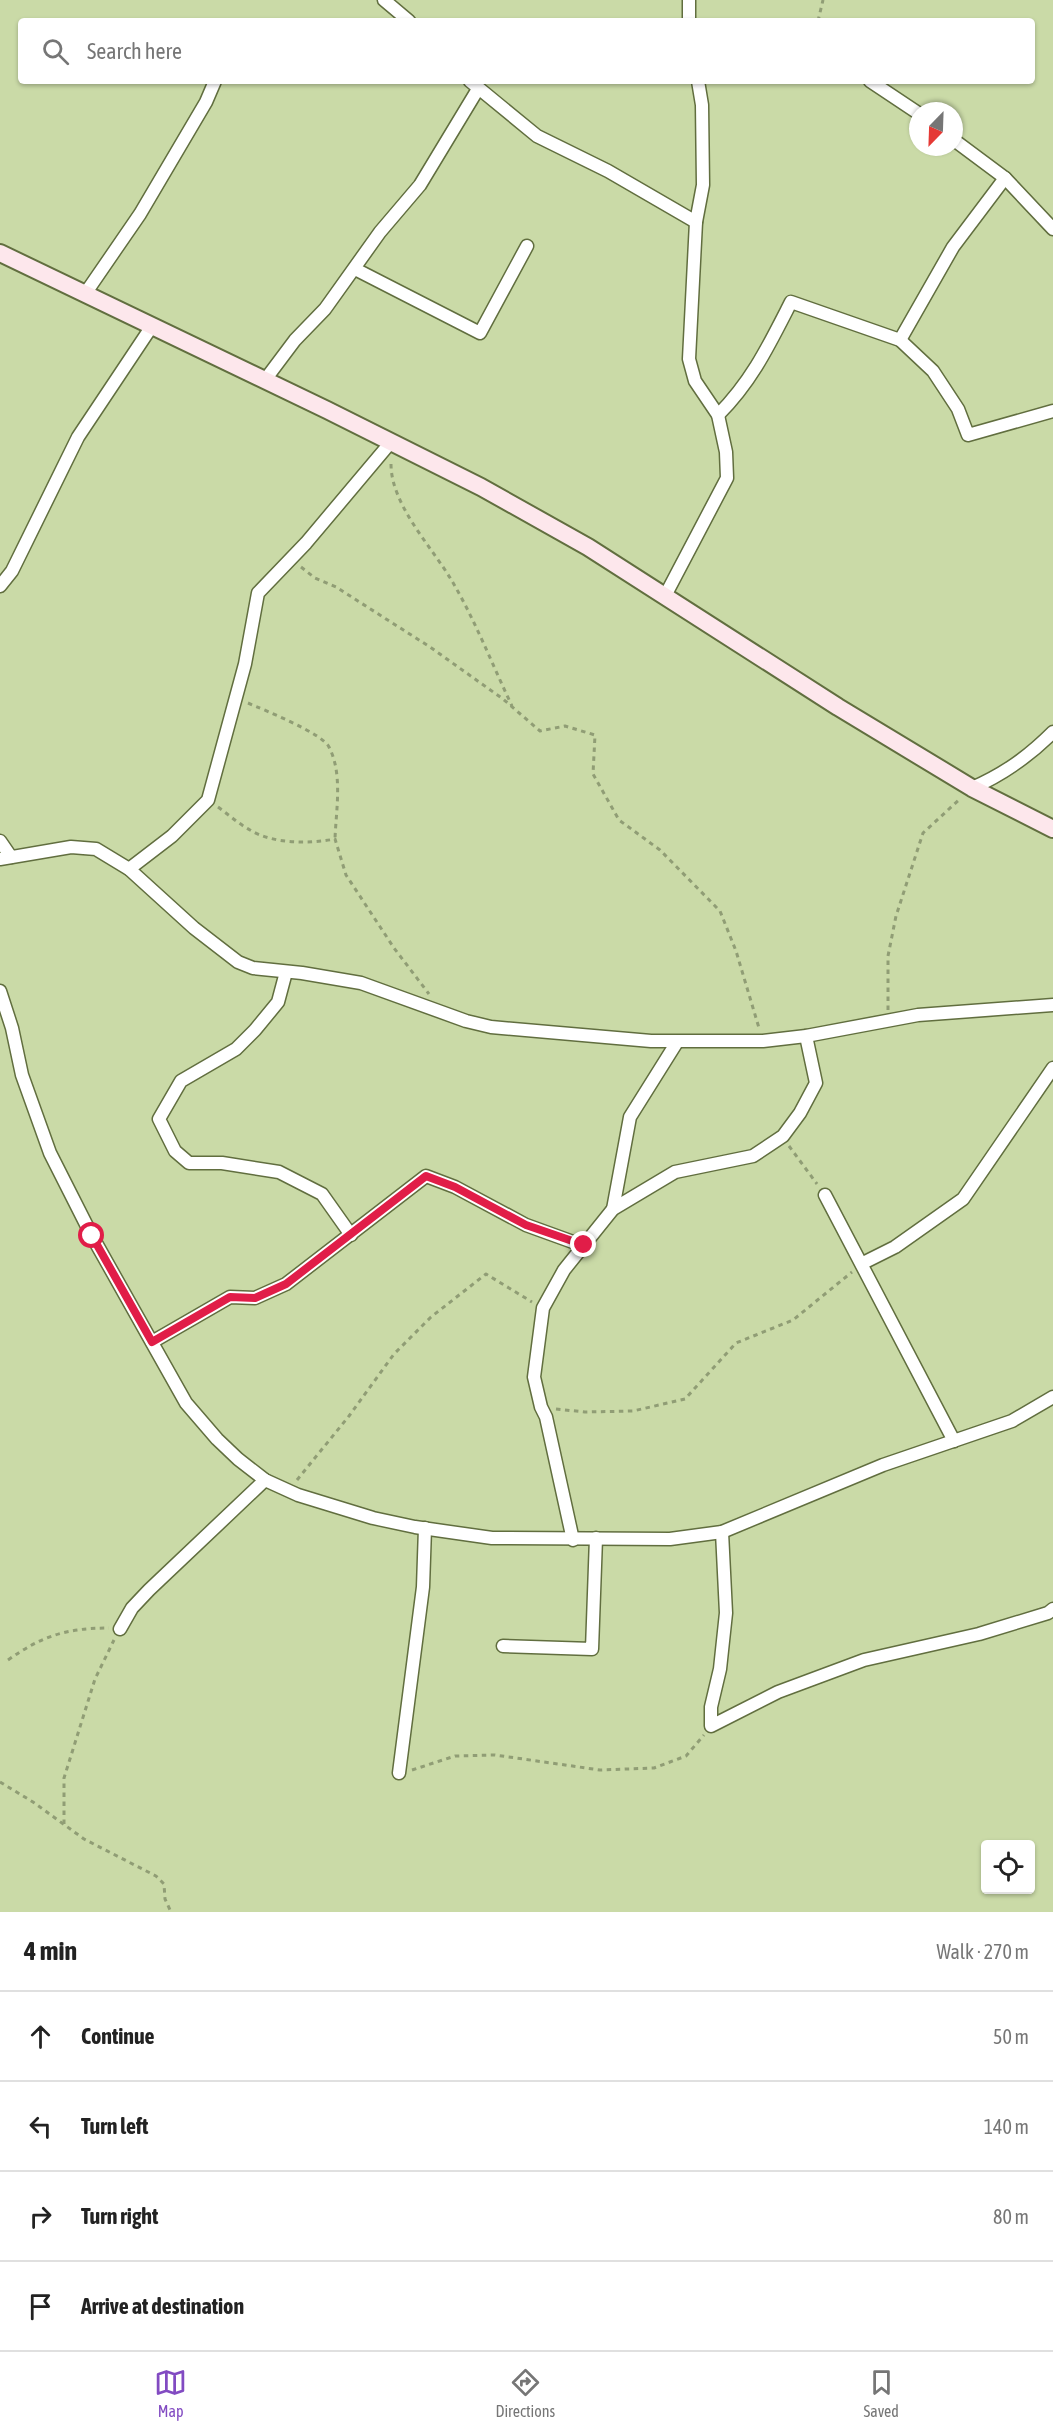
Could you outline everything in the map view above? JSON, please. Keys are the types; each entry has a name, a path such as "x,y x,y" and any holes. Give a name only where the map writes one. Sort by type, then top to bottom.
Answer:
{"main road":[{"path":"0,253 481,487 588,547 972,788 1053,829"}],"street":[{"path":"384,0 405,18"},
{"path":"689,0 691,18"},
{"path":"85,294 140,214 206,102 213,84"},
{"path":"665,596 727,478 726,452 717,415 695,381 688,358 696,222 703,185 702,105 698,84"},
{"path":"874,84 909,107"},
{"path":"265,380 295,340 325,309 356,269 380,232 420,185 474,85 537,135 608,171 696,222"},
{"path":"963,147 1005,178 1053,229"},
{"path":"900,340 953,247 1005,178"},
{"path":"356,269 480,333 527,246"},
{"path":"717,415 739,394 753,375 791,302 900,340 933,371 958,409 968,435 1053,411"},
{"path":"0,586 12,571 78,437 152,327"},
{"path":"129,870 172,836 208,800 236,697 258,593 291,559 391,442"},
{"path":"972,788 1001,775 1037,748 1053,732"},
{"path":"0,841 5,858 71,847 96,849 129,870 194,928 238,962 253,968 361,983 491,1027 677,1042 763,1041 806,1036 918,1015 1053,1005"},
{"path":"286,972 278,1002 255,1030 236,1048 181,1081 159,1119 175,1151 189,1163 222,1163 279,1172 322,1194 351,1235"},
{"path":"0,991 12,1028 22,1075 50,1153 92,1236 186,1403 238,1460 264,1480 288,1491 373,1518 492,1538 670,1539 722,1532 872,1469 1012,1421 1053,1397"},
{"path":"573,1540 546,1417 541,1407 534,1377 543,1308 564,1270 613,1209 675,1172 753,1156 783,1136 800,1113 816,1083 806,1036"},
{"path":"613,1209 630,1117 677,1042"},
{"path":"862,1263 895,1247 963,1199 1053,1068"},
{"path":"152,1342 230,1297 255,1298 286,1284 426,1176 455,1187 526,1225 584,1245"},
{"path":"825,1195 954,1441"},
{"path":"120,1629 132,1608 149,1590 264,1480"},
{"path":"399,1773 423,1587 425,1528"},
{"path":"722,1532 726,1612 720,1669 711,1707 711,1726 778,1692 864,1659 979,1634 1048,1613 1053,1609"},
{"path":"503,1646 592,1649 596,1539"}],"path":[{"path":"819,18 823,0"},
{"path":"391,442 391,474 404,507 452,581 512,708"},
{"path":"291,559 315,578 336,587 430,646 540,731 565,726 595,735 593,774 619,820 660,850 720,911 736,951 763,1041"},
{"path":"236,697 301,727 329,745 337,771 335,839 346,875 394,948 443,1012"},
{"path":"888,1020 888,956 896,916 923,833 972,788"},
{"path":"208,800 251,831 284,840 312,843 335,839"},
{"path":"783,1136 798,1161 825,1195"},
{"path":"541,1407 585,1412 633,1411 685,1399 736,1343 793,1320 862,1263"},
{"path":"288,1491 349,1416 394,1354 431,1317 486,1274 543,1308"},
{"path":"8,1660 28,1646 78,1628 120,1629 95,1679 72,1749 64,1778 64,1824"},
{"path":"399,1773 432,1765 455,1756 495,1755 600,1770 654,1768 686,1756 711,1726"},
{"path":"0,1782 33,1802 84,1839 156,1876 164,1884 165,1899 171,1912"}],"route":[{"path":"92,1236 152,1342 230,1297 255,1298 286,1284 426,1176 455,1187 526,1225 584,1245"}]}
